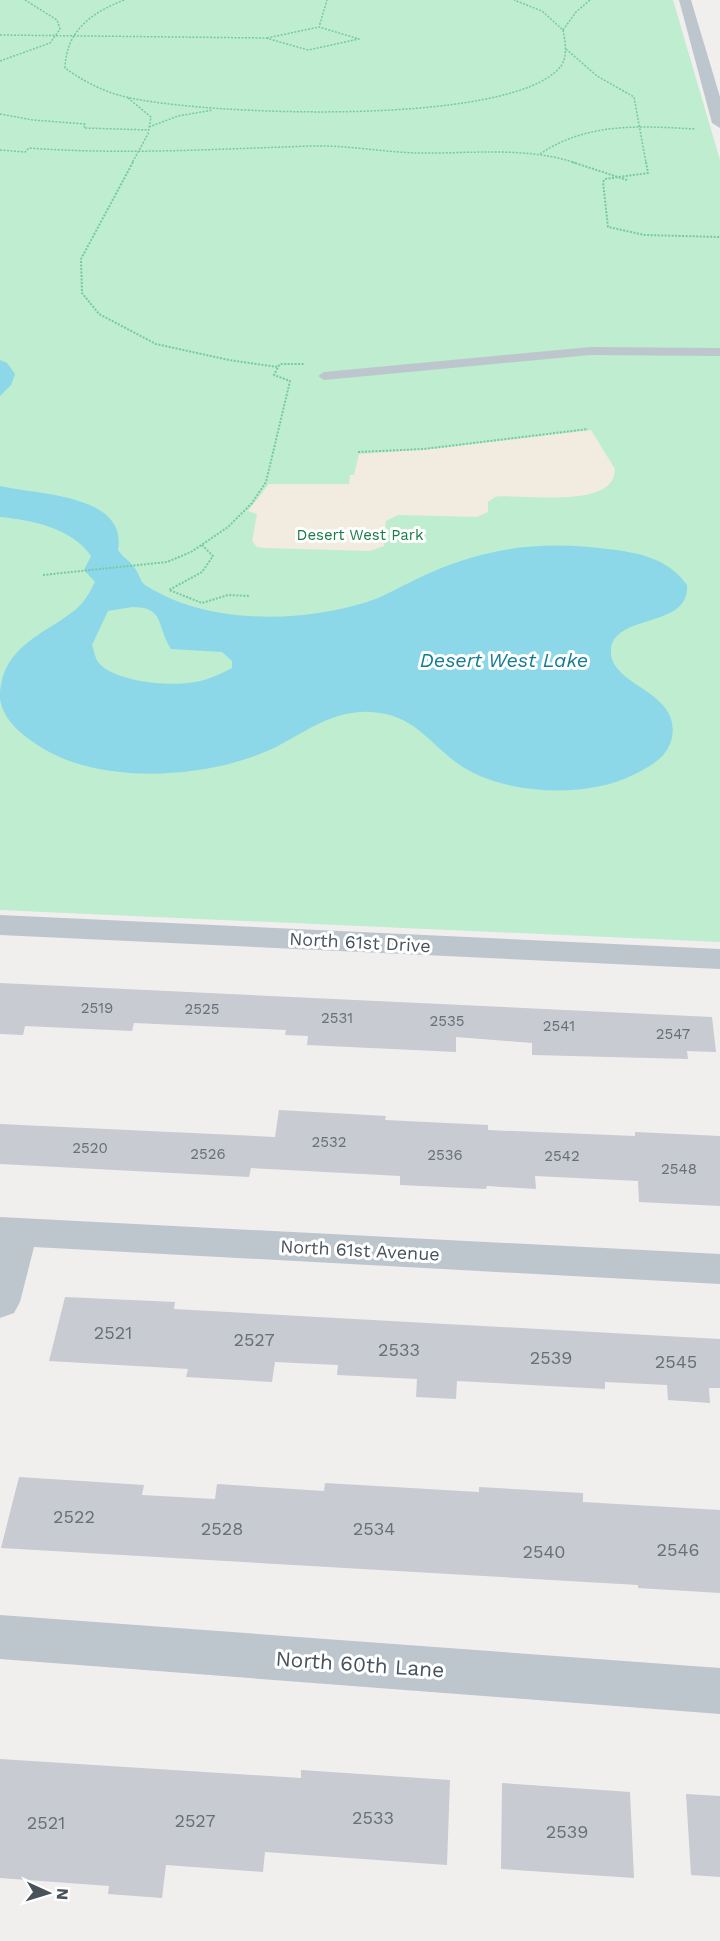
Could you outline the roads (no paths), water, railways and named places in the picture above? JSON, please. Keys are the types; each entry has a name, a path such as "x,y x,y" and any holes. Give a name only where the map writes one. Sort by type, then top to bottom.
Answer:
{"street":[{"path":"685,0 720,123"},
{"path":"693,29 711,29"},
{"name":"North 61st Drive","path":"0,925 720,959"},
{"path":"0,1302 9,1232"},
{"name":"North 61st Avenue","path":"9,1232 720,1269"},
{"name":"North 60th Lane","path":"0,1637 720,1691"}],"lane":[{"path":"324,376 384,373 590,351 720,352"}],"water":[{"path":"0,360 7,363 15,374 11,385 0,396"},
{"name":"Desert West Lake","path":"0,486 77,500 95,508 109,518 117,532 118,550 134,567 145,585 170,598 196,607 254,616 313,614 341,609 381,597 446,566 472,557 505,550 537,546 584,547 616,550 656,560 673,570 687,585 685,599 677,608 665,615 625,630 616,638 611,649 613,661 620,672 656,698 666,709 672,721 670,744 657,761 633,775 614,783 568,790 519,787 475,774 457,763 409,723 386,714 371,712 345,714 333,718 276,747 222,766 160,774 128,773 98,769 69,761 44,749 23,734 6,715 0,699 7,666 16,654 38,635 75,610 86,597 95,582 84,570 91,556 83,546 62,532 38,523 0,517","holes":["132,607 143,608 155,614 171,649 222,652 232,661 232,668 205,680 178,684 140,681 106,669 98,661 92,645 108,611"]}],"park label":[{"name":"Desert West Park","path":"360,535"}]}
